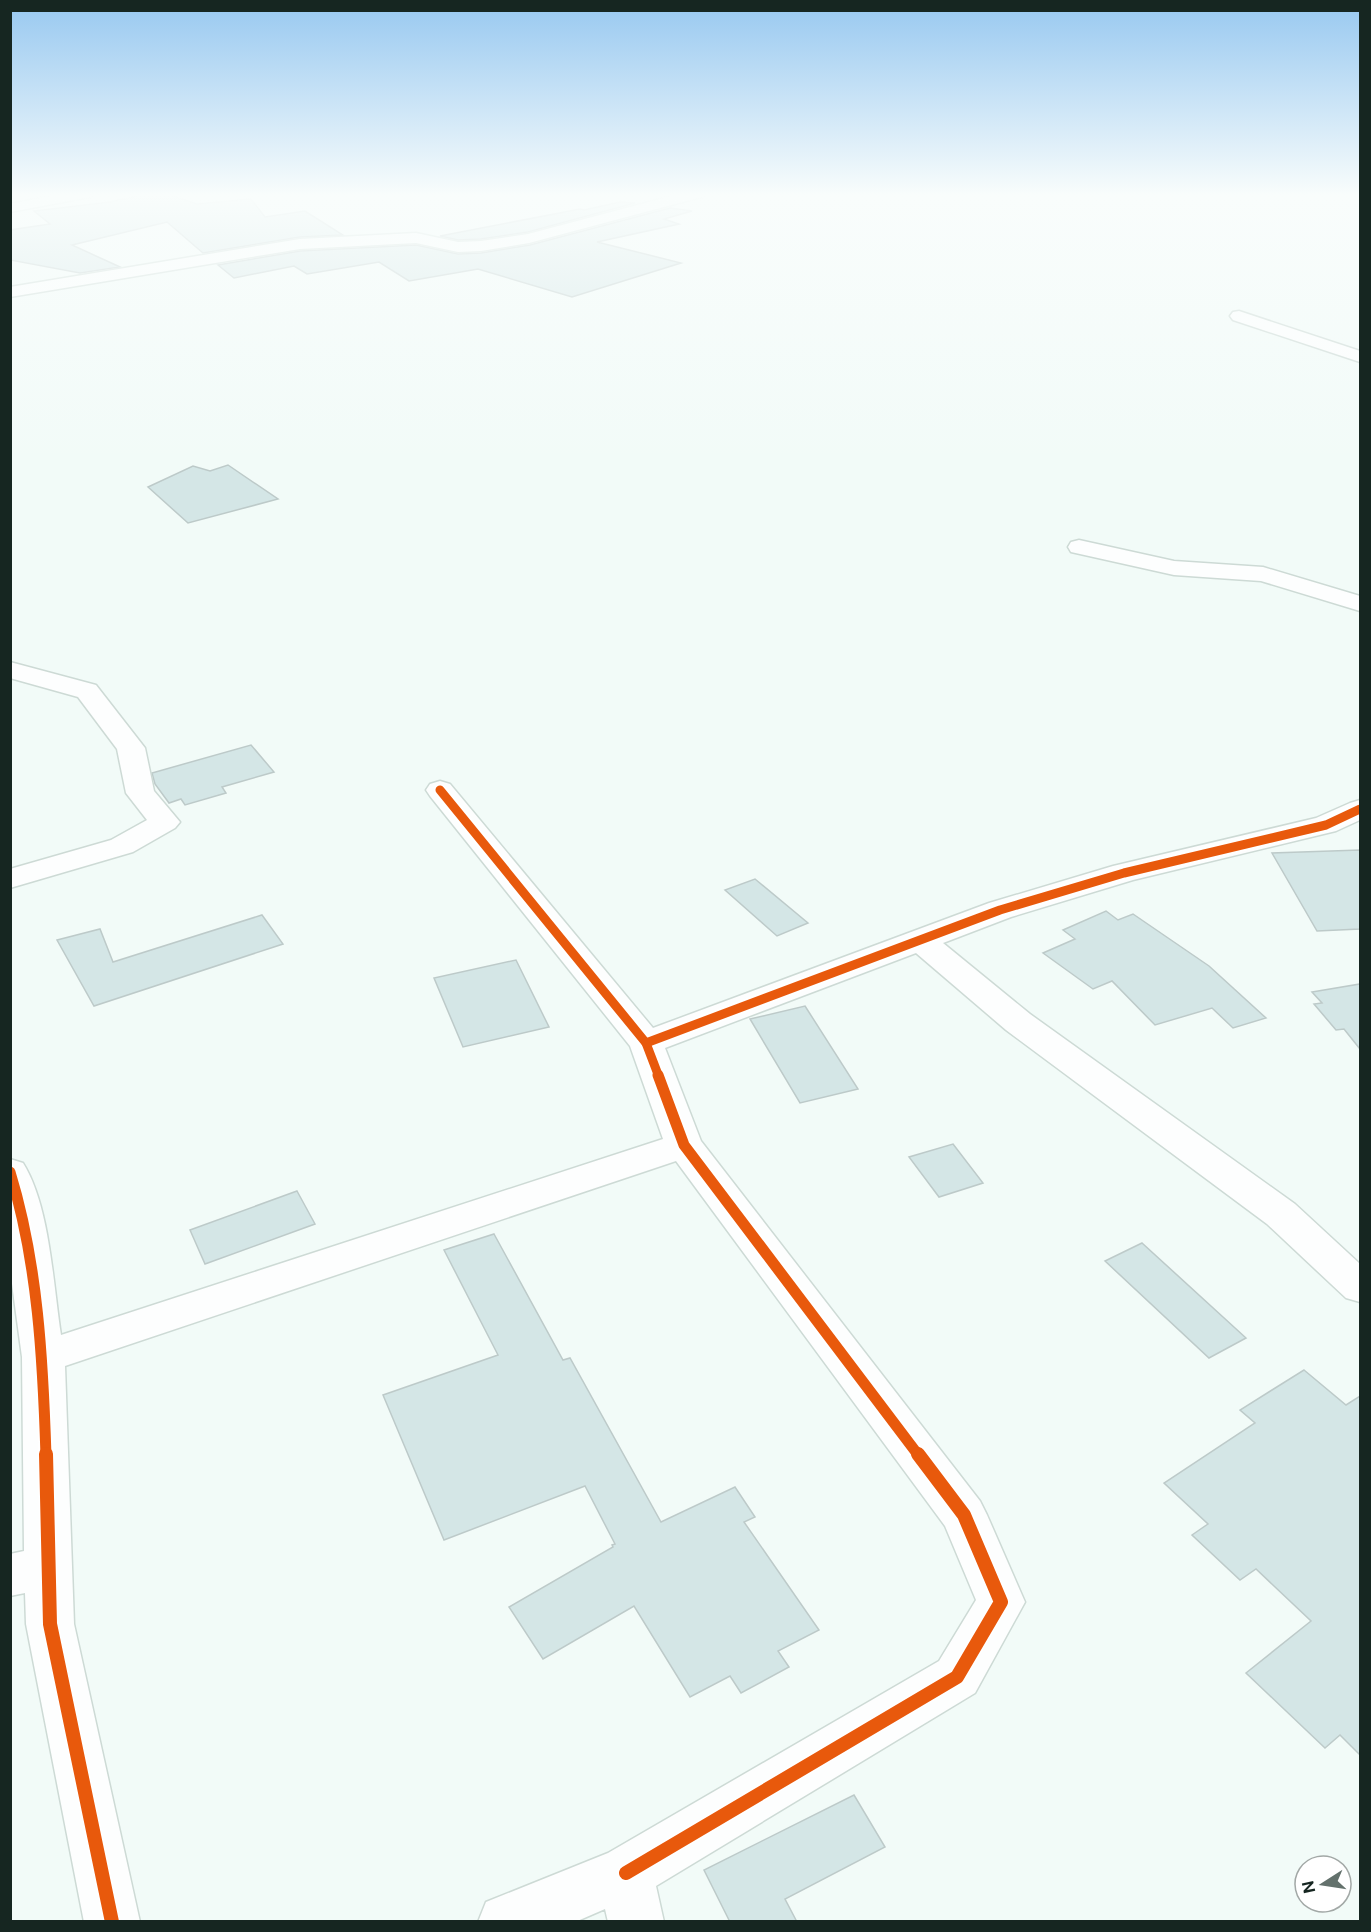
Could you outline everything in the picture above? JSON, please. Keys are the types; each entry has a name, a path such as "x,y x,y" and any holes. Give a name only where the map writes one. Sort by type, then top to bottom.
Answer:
{"street":[{"path":"10,292 63,283"},
{"path":"1239,316 1360,357"},
{"path":"1079,547 1174,568 1263,574 1360,604"},
{"path":"10,669 87,691 131,748 140,793 165,822 122,846 10,879"},
{"path":"440,790 646,1043 684,1145 964,1515 1001,1602 957,1677 631,1898 506,1922"},
{"path":"646,1043 921,942 1000,910 1124,873 1326,825 1360,809"},
{"path":"921,942 1018,1022 1281,1214 1360,1287"},
{"path":"43,1357 684,1145"},
{"path":"10,1173 23,1214 43,1357 29,1571 50,1624 112,1922"}],"building":[{"path":"526,283 616,283 572,297"},
{"path":"228,465 278,499 188,523 148,487 193,466 210,471"},
{"path":"251,745 274,772 222,787 226,793 185,805 181,799 169,803 155,784 152,773"},
{"path":"1360,850 1360,929 1317,931 1272,853"},
{"path":"755,879 808,923 777,936 725,890"},
{"path":"1106,911 1118,920 1133,914 1209,966 1266,1018 1233,1028 1212,1008 1155,1025 1112,981 1093,989 1043,953 1075,939 1063,930"},
{"path":"262,915 283,944 94,1006 57,940 100,929 113,962"},
{"path":"516,960 549,1027 463,1047 434,978"},
{"path":"1360,984 1360,1049 1344,1029 1336,1030 1314,1004 1322,1003 1312,992"},
{"path":"805,1006 858,1089 800,1103 750,1019"},
{"path":"953,1144 983,1183 939,1197 909,1157"},
{"path":"297,1191 315,1224 205,1264 190,1230"},
{"path":"494,1234 563,1360 570,1358 661,1522 735,1487 755,1517 744,1522 819,1630 778,1651 789,1667 741,1693 730,1676 690,1697 634,1606 543,1659 509,1607 615,1544 585,1486 444,1540 383,1395 498,1355 444,1250"},
{"path":"1142,1243 1246,1338 1209,1358 1105,1261"},
{"path":"1304,1370 1346,1405 1360,1396 1360,1755 1340,1735 1325,1748 1246,1673 1311,1621 1256,1569 1240,1580 1192,1535 1208,1524 1164,1483 1255,1423 1240,1410"},
{"path":"854,1795 885,1847 785,1899 797,1922 730,1922 704,1870"}],"cycle path":[{"path":"440,790 646,1043 684,1145 964,1515 1001,1602 957,1677 626,1873"},
{"path":"646,1043 1000,910 1124,873 1326,825 1360,809"},
{"path":"10,1172 23,1214 43,1357 50,1624 112,1922"}]}
